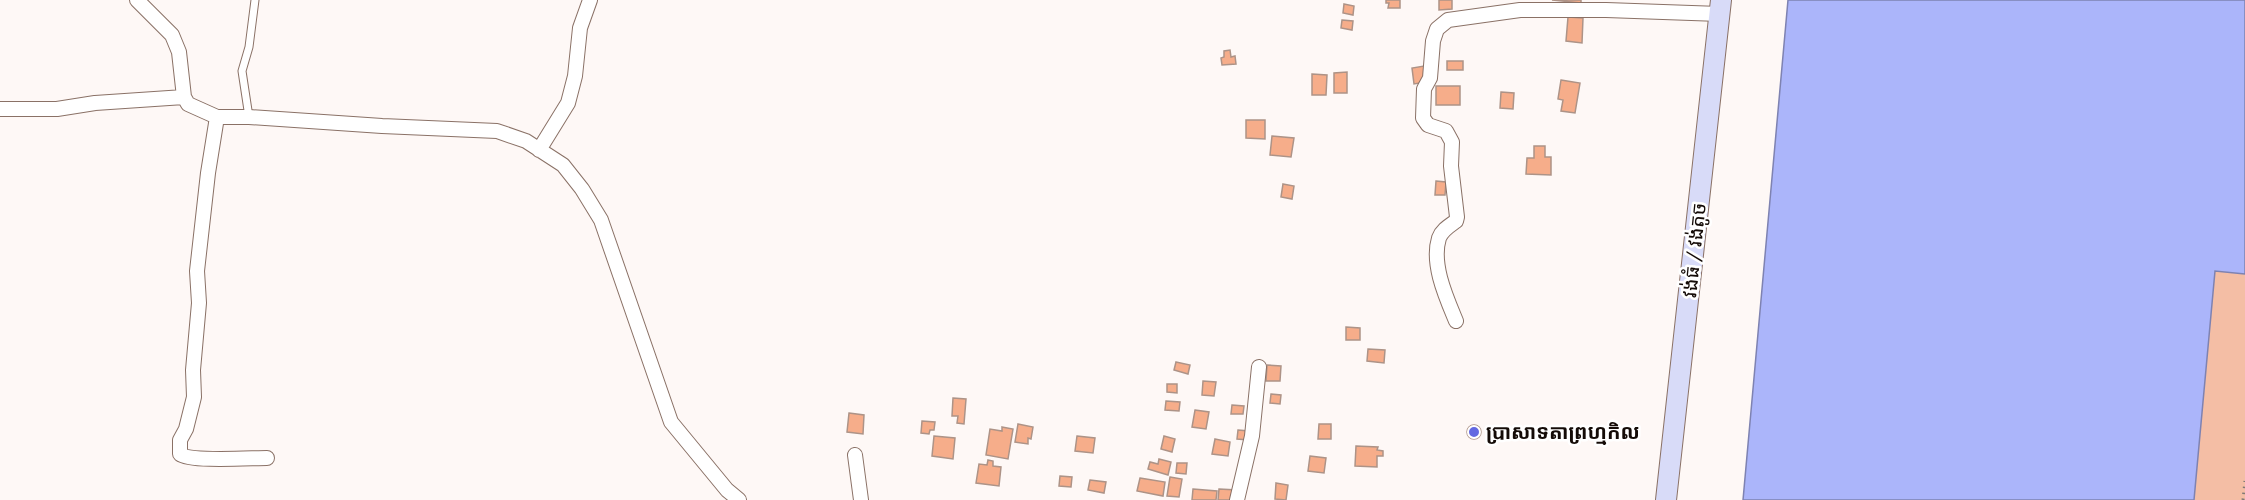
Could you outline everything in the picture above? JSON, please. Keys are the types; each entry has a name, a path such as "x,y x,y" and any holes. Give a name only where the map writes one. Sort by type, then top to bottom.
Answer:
{"main road":[{"name":"វង់ធំ / វង់តូច","path":"1666,500 1721,7"}],"street":[{"path":"137,0 172,35 179,52 184,97 189,104 217,117 497,131 526,141 563,165 582,189 601,220 671,422 727,490 739,500"},
{"path":"539,150 568,102 575,75 580,28 590,0"},
{"path":"1456,321 1437,262 1439,239 1457,217 1451,166 1452,142 1446,131 1428,125 1423,118 1424,89 1430,78 1433,41 1437,29 1448,20 1520,10 1721,7"},
{"path":"0,109 57,109 95,103 184,97"},
{"path":"217,117 197,271 199,303 193,370 194,397 186,429 180,440 180,454 199,458 267,458"},
{"path":"1238,500 1252,436 1259,367"},
{"path":"855,455 861,500"}],"lane":[{"path":"249,117 242,71 249,47 255,0"}],"path":[{"path":"2243,500 2245,481"}],"shaded area":[{"path":"2215,271 2245,274 2245,500 2194,500"}],"water":[{"path":"1788,0 2245,0 2245,274 2215,271 2194,500 1743,500"}],"building":[{"path":"1386,0 1400,0 1400,8 1388,8 1389,3 1386,3"},
{"path":"1439,0 1452,0 1452,9 1439,10"},
{"path":"1552,0 1581,0 1581,3"},
{"path":"1344,4 1354,6 1353,15 1343,13"},
{"path":"1568,17 1583,18 1582,43 1566,41"},
{"path":"1342,20 1353,21 1352,30 1341,28"},
{"path":"1230,50 1231,57 1235,56 1236,64 1222,65 1221,58 1224,57 1224,51"},
{"path":"1447,61 1463,61 1463,70 1447,70"},
{"path":"1424,66 1426,82 1414,84 1412,68"},
{"path":"1347,72 1347,93 1334,93 1334,73"},
{"path":"1312,74 1327,75 1326,95 1312,95"},
{"path":"1561,80 1580,83 1575,113 1561,111 1563,100 1558,99"},
{"path":"1436,86 1460,86 1460,105 1436,105"},
{"path":"1501,92 1514,93 1513,109 1500,108"},
{"path":"1246,120 1265,120 1265,139 1246,138"},
{"path":"1272,136 1294,138 1291,157 1270,155"},
{"path":"1534,146 1545,146 1545,157 1551,157 1551,175 1526,174 1527,158 1534,158"},
{"path":"1436,181 1446,182 1445,195 1435,195"},
{"path":"1283,184 1294,186 1292,199 1281,197"},
{"path":"1346,327 1360,328 1360,340 1346,340"},
{"path":"1368,349 1385,350 1384,363 1367,361"},
{"path":"1176,362 1190,365 1188,374 1174,370"},
{"path":"1267,365 1281,366 1280,381 1266,381"},
{"path":"1203,381 1216,382 1214,396 1202,395"},
{"path":"1167,384 1177,384 1177,393 1167,392"},
{"path":"1271,394 1281,395 1280,404 1270,403"},
{"path":"953,398 966,399 964,424 957,423 958,416 952,416"},
{"path":"1166,401 1180,402 1179,411 1165,410"},
{"path":"1232,405 1244,406 1243,414 1231,414"},
{"path":"1195,410 1209,412 1206,429 1192,427"},
{"path":"849,413 864,415 863,434 847,432"},
{"path":"922,421 935,422 934,430 930,430 929,434 921,433"},
{"path":"1018,424 1033,427 1028,444 1015,442"},
{"path":"1319,424 1331,424 1331,439 1318,439"},
{"name":"ប្រាសាទតាព្រហ្មកិល","path":"1471,425 1477,425 1481,432 1477,439 1471,439 1467,435 1467,429"},
{"path":"1002,427 1013,429 1008,459 986,455 990,429 1002,431"},
{"path":"1238,430 1249,431 1248,440 1237,439"},
{"path":"934,436 955,438 953,459 932,456"},
{"path":"1077,436 1095,438 1093,453 1075,451"},
{"path":"1164,436 1175,439 1172,452 1161,449"},
{"path":"1215,439 1230,442 1228,456 1212,454"},
{"path":"1356,446 1378,447 1377,450 1383,451 1383,456 1377,456 1377,467 1355,466"},
{"path":"1310,456 1326,458 1324,473 1308,471"},
{"path":"1159,459 1171,462 1168,475 1148,469 1150,462 1158,464"},
{"path":"988,460 993,461 993,466 1001,467 999,486 976,483 979,464 987,465"},
{"path":"1177,463 1187,463 1186,474 1176,473"},
{"path":"1060,476 1072,477 1071,487 1059,486"},
{"path":"1170,477 1182,479 1179,497 1167,496"},
{"path":"1140,478 1165,482 1163,496 1137,491"},
{"path":"1090,480 1106,482 1104,493 1088,490"},
{"path":"1276,483 1288,485 1286,500 1275,499"},
{"path":"1193,489 1217,491 1216,500 1192,500"},
{"path":"1219,489 1237,490 1236,500 1218,500"}],"place":[{"name":"ប្រាសាទតាព្រហ្មកិល","path":"1474,432"}]}
